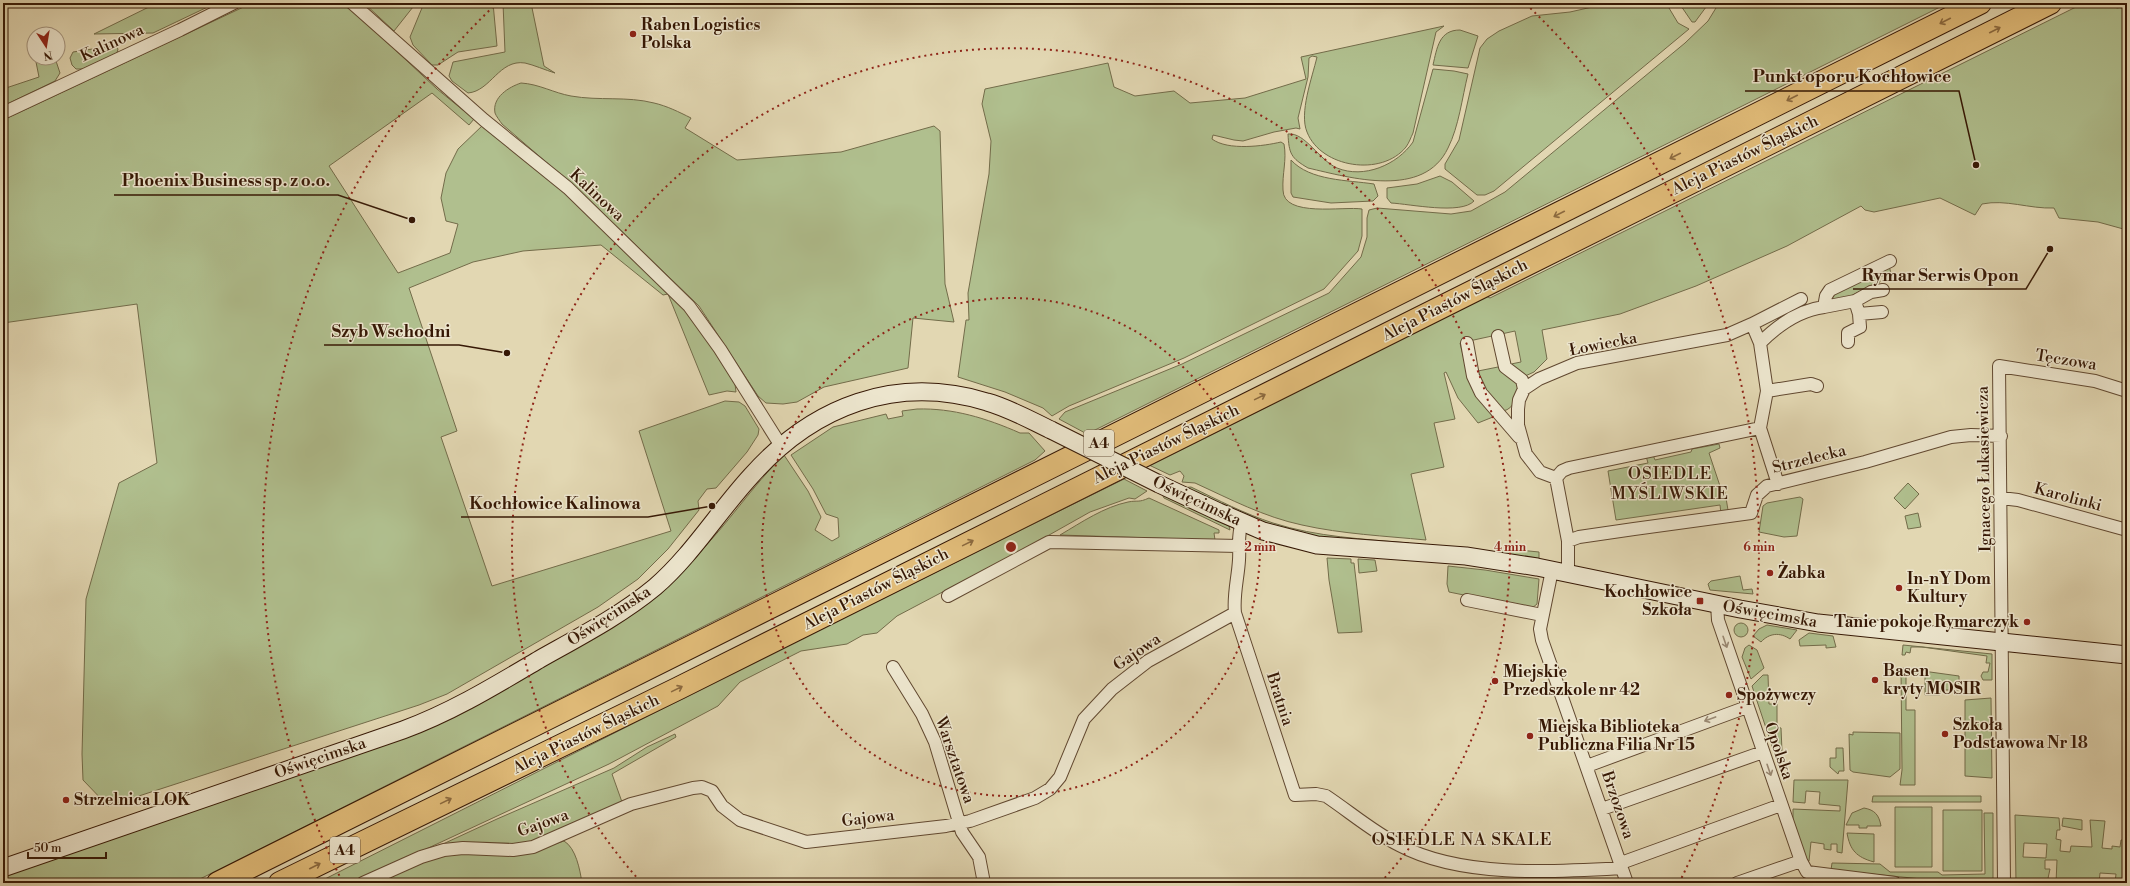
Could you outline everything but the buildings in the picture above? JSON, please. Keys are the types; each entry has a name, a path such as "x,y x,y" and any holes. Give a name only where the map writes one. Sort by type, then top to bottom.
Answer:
{"highway":[{"name":"Aleja Piastów Śląskich","path":"218,883 1980,3"},
{"name":"Aleja Piastów Śląskich","path":"280,883 679,688 2050,3"}],"street":[{"name":"Kalinowa","path":"3,113 234,3"},
{"name":"Kalinowa","path":"352,3 484,120 568,188 689,306 720,349 781,446"},
{"path":"1824,307 1826,296 1830,290 1890,261"},
{"path":"1760,342 1772,332 1815,308 1854,301 1871,292 1883,290"},
{"path":"1778,484 1760,428 1767,391 1760,342 1752,324 1801,299"},
{"path":"1848,342 1848,333 1860,327 1859,314 1854,301"},
{"path":"1859,314 1882,312"},
{"name":"Łowiecka","path":"1524,389 1539,379 1578,363 1727,335 1752,324"},
{"path":"1498,336 1505,367 1522,380 1524,389 1519,400 1518,410 1521,440 1526,454 1540,472 1556,478"},
{"path":"1467,343 1473,376 1481,393 1521,440"},
{"name":"Tęczowa","path":"1999,366 2095,380 2127,390"},
{"name":"Ignacego Łukasiewicza","path":"1999,366 2001,436 2004,883"},
{"path":"1767,391 1811,384 1817,386"},
{"name":"Oświęcimska","path":"3,868 403,730 466,702 608,620 654,587 686,556 752,474 781,446 807,427 856,401 879,395 913,391 952,394 987,402 1051,430 1159,484 1242,523 1280,536 1317,545 1466,556 1560,571 1717,604 1818,623 2127,655"},
{"path":"1556,478 1569,468 1760,428"},
{"name":"Strzelecka","path":"1568,541 1579,537 1752,513 1757,495 1761,490 1778,484 1951,437 1971,435 2001,436"},
{"path":"1556,478 1568,541 1560,571"},
{"name":"Karolinki","path":"2001,498 2018,500 2127,530"},
{"path":"1235,613 1239,546 1238,532 1242,523"},
{"name":"Oświęcimska","path":"948,596 1049,542 1239,546"},
{"name":"Brzozowa","path":"1560,571 1542,615 1540,629 1542,640 1627,883"},
{"path":"1467,600 1542,615"},
{"name":"Opolska","path":"1717,604 1718,620 1801,861"},
{"name":"Bratnia","path":"1235,613 1295,795 1316,794 1326,796 1399,845 1443,862 1505,877"},
{"name":"Gajowa","path":"363,883 421,857 444,850 463,848 513,850 533,847 631,804 672,792 698,788 712,791 722,806 740,820 806,842 960,824 1035,798 1050,789 1060,776 1084,719 1112,689 1148,661 1235,613"},
{"name":"Warsztatowa","path":"893,667 922,714 935,742 962,832 979,857 984,883"},
{"path":"1587,766 1747,706"},
{"path":"1602,809 1763,752"},
{"path":"1505,877 1622,866 1781,805"},
{"path":"1737,883 1801,861 1807,872 1895,883"}],"green space":[{"path":"157,3 216,3 153,33 94,34"},
{"path":"252,3 345,3 437,89 474,119 469,125 432,93 329,166 398,273 450,253 458,224 446,221 441,198 446,173 458,149 483,125 565,191 688,310 735,384 736,392 727,391 709,395 668,294 663,295 601,245 523,251 473,262 409,288 457,431 441,437 492,586 671,531 639,431 725,401 739,402 745,406 759,429 758,435 747,452 716,488 707,489 698,501 699,510 668,549 638,579 598,607 447,694 419,705 108,806 83,780 82,754 86,599 119,483 157,463 137,304 3,323 3,120"},
{"path":"364,3 414,3 413,7 394,31"},
{"path":"424,3 493,3 497,46 458,52 438,65 432,65 413,45 410,37"},
{"path":"503,3 531,3 544,66 555,73 525,63 516,63 502,70 483,87 468,93 452,81 449,76 453,62 505,52"},
{"path":"1610,3 1666,3 1678,23 1689,29 1494,191 1485,195 1477,195 1445,169 1445,164 1459,140 1480,48 1487,39 1499,31 1532,16 1570,12"},
{"path":"1679,3 1709,3 1695,22 1692,22"},
{"path":"1719,3 1948,3 1087,434 1059,419 1065,412 1182,364 1329,293 1361,257 1367,237 1367,218 1369,210 1377,208 1451,214 1471,211 1505,192 1685,43 1708,21"},
{"path":"2084,3 2108,3 2117,8 2127,6 2127,230 2098,222 2059,218 2054,208 2009,203 1982,204 1975,215 1940,198 1874,212 1865,210 1861,206 1787,246 1696,286 1620,314 1542,330 1547,359 1534,372 1523,377 1511,364 1521,362 1515,331 1460,343 1468,375 1493,417 1478,423 1458,398 1446,372 1444,373 1455,419 1434,423 1444,467 1411,474 1426,540 1332,531 1288,522 1247,507 1195,483 1182,482 1184,476 1180,471 1170,475 1149,465 1486,296 1490,298"},
{"path":"1444,26 1436,32 1413,133 1406,147 1395,156 1382,162 1368,165 1353,164 1338,160 1325,154 1314,144 1307,132 1304,115 1307,95 1317,57 1312,56 1309,58 1308,77 1298,118 1300,129 1296,128 1274,132 1243,141 1213,135 1212,139 1227,145 1256,146 1281,142 1284,144 1285,156 1283,190 1286,199 1293,204 1303,208 1316,209 1362,209 1362,236 1358,251 1324,289 1184,358 1069,406 1052,416 1043,408 1005,392 958,377 966,320 969,320 968,293 989,174 991,141 982,104 985,89 1108,63 1114,87 1135,96 1174,91 1190,103 1245,98 1306,79 1301,57"},
{"path":"1460,30 1478,36 1468,68 1433,65 1438,46 1443,37 1447,33"},
{"path":"116,46 118,49 117,53 83,69 76,69 72,65 70,58 73,52"},
{"path":"37,66 58,66 60,73 55,81 3,106 3,89 39,77"},
{"path":"1433,69 1468,74 1458,121 1448,148 1437,164 1422,174 1404,179 1385,181 1365,180 1308,168 1292,155 1289,146 1288,134 1300,137 1330,164 1347,171 1369,171 1389,163 1406,150 1413,142"},
{"path":"521,83 534,85 571,96 644,101 664,106 691,118 685,128 737,160 841,152 934,126 940,131 945,284 954,322 913,318 908,368 824,387 797,402 783,404 766,403 758,396 699,306 583,194 502,124 495,113 496,102 507,90"},
{"path":"1291,160 1299,167 1319,176 1374,184 1378,196 1373,201 1331,203 1293,197 1291,193"},
{"path":"1440,176 1452,182 1474,201 1467,205 1458,207 1435,208 1391,203 1387,198 1387,188 1417,184"},
{"path":"1889,265 1891,274 1879,277 1880,282 1843,299 1832,299 1832,294"},
{"path":"1498,367 1518,383 1513,404 1507,410 1503,411 1482,389 1478,371"},
{"path":"917,409 956,412 995,423 1020,433 1029,433 1045,451 1035,460 192,883 3,883 3,876 417,731 696,556 719,531 761,479 784,455 808,491 821,517 815,530 832,541 839,537 838,518 826,514 813,489 791,455 833,427 886,414 888,419 903,416 902,411"},
{"path":"1719,444 1720,448 1709,453 1722,492 1725,492 1728,510 1721,514 1720,505 1616,520 1608,471 1648,463 1646,456 1653,455 1655,460 1691,452 1692,449"},
{"path":"1124,479 1147,491 1135,499 1129,498 1090,512 1026,548 897,616 877,633 863,635 847,644 801,651 740,682 718,706 609,764 353,883 317,883 787,646"},
{"path":"1908,483 1919,494 1905,509 1894,498"},
{"path":"1191,487 1252,515 1290,528 1340,537 1409,543 1412,546 1340,542 1270,528 1181,488"},
{"path":"1161,492 1229,526 1230,530 1164,498"},
{"path":"1800,497 1803,499 1797,536 1784,537 1759,532 1763,506 1767,503"},
{"path":"1149,498 1219,530 1219,533 1214,533 1215,540 1060,535 1110,507"},
{"path":"1918,513 1921,527 1908,529 1905,516"},
{"path":"1519,550 1539,552 1539,559 1495,554 1496,551"},
{"path":"1327,558 1351,559 1351,563 1354,563 1362,632 1338,633 1329,580"},
{"path":"1358,559 1375,560 1377,571 1359,573"},
{"path":"1448,566 1485,570 1539,579 1537,604 1532,608 1528,608 1449,592 1447,584"},
{"path":"1740,576 1743,590 1752,589 1753,594 1710,590 1708,584 1711,581"},
{"path":"1738,623 1744,623 1748,627 1748,633 1744,637 1738,637 1734,633 1734,627"},
{"path":"1767,625 1797,630 1790,639 1779,634 1775,634 1761,642 1753,636 1759,629"},
{"path":"1809,633 1833,636 1836,647 1826,648 1826,645 1800,646 1799,640"},
{"path":"1749,645 1757,650 1764,668 1751,679 1742,657 1745,648"},
{"path":"1903,645 1992,654 1992,680 1983,680 1981,676 1983,672 1988,672 1990,663 1986,663 1987,656 1922,647 1911,647 1910,653 1906,652 1905,655 1902,655"},
{"path":"1901,668 1959,676 1959,690 1940,690 1940,695 1925,695 1925,675 1906,675 1906,710 1915,710 1915,785 1900,785 1902,770"},
{"path":"1763,675 1768,675 1769,704 1777,704 1777,727 1781,728 1782,751 1773,749 1752,686"},
{"path":"1991,698 1992,778 1965,776 1965,700"},
{"path":"1853,732 1900,733 1900,769 1890,777 1853,772 1850,770 1849,734 1853,735"},
{"path":"675,734 676,737 612,774 622,802 521,846 430,850 614,768 647,747"},
{"path":"1836,748 1843,748 1844,771 1839,771 1838,774 1830,767 1830,758 1836,758"},
{"path":"1794,780 1848,780 1842,853 1837,852 1837,844 1831,844 1831,850 1824,849 1824,844 1811,842 1809,861 1805,861 1793,822 1793,809 1840,811 1840,806 1819,804 1820,792 1806,791 1805,803 1793,802"},
{"path":"1873,796 1981,796 1981,802 1872,802"},
{"path":"1895,807 1932,807 1932,867 1895,867"},
{"path":"1864,808 1871,810 1876,814 1881,826 1867,826 1867,828 1859,828 1859,825 1846,825 1852,813"},
{"path":"1943,810 1982,810 1982,871 1943,871"},
{"path":"1984,813 1993,813 1993,883 1936,883 1932,880 1831,870 1832,863 1880,864 1890,872 1938,872 1942,875 1985,874"},
{"path":"2015,815 2059,818 2060,830 2057,830 2056,839 2061,840 2060,851 2070,852 2071,846 2092,847 2090,820 2105,821 2102,848 2112,849 2112,846 2120,847 2121,840 2127,840 2127,883 2115,883 2116,874 2100,873 2099,883 2056,883 2057,860 2045,860 2045,869 2050,869 2047,883 2016,883","holes":["2024,843 2047,844 2046,858 2023,857"]},
{"path":"2063,818 2082,820 2082,830 2062,826"},
{"path":"1847,833 1874,834 1874,862 1863,858 1855,852 1850,844"},
{"path":"564,841 572,849 579,866 582,883 371,883 418,861 470,850 532,851"}],"place":[{"name":"Raben Logistics Polska","path":"633,34"},
{"name":"Punkt oporu Kochłowice","path":"1976,165"},
{"name":"Phoenix Business sp. z o.o.","path":"412,220"},
{"name":"Rymar Serwis Opon","path":"2050,249"},
{"name":"Szyb Wschodni","path":"507,353"},
{"name":"Kochłowice Kalinowa","path":"712,506"},
{"name":"Żabka","path":"1770,573"},
{"name":"In-nY Dom Kultury","path":"1899,588"},
{"name":"Kochłowice Szkoła","path":"1700,601"},
{"name":"Tanie pokoje Rymarczyk","path":"2027,622"},
{"name":"Basen kryty MOSIR","path":"1875,680"},
{"name":"Miejskie Przedszkole nr 42","path":"1495,681"},
{"name":"Spożywczy","path":"1729,695"},
{"name":"Szkoła Podstawowa Nr 18","path":"1945,734"},
{"name":"Miejska Biblioteka Publiczna Filia Nr 15","path":"1530,736"},
{"name":"Strzelnica LOK","path":"66,800"}],"district":[{"name":"OSIEDLE MYŚLIWSKIE","path":"1670,484"},
{"name":"OSIEDLE NA SKALE","path":"1462,840"}]}
